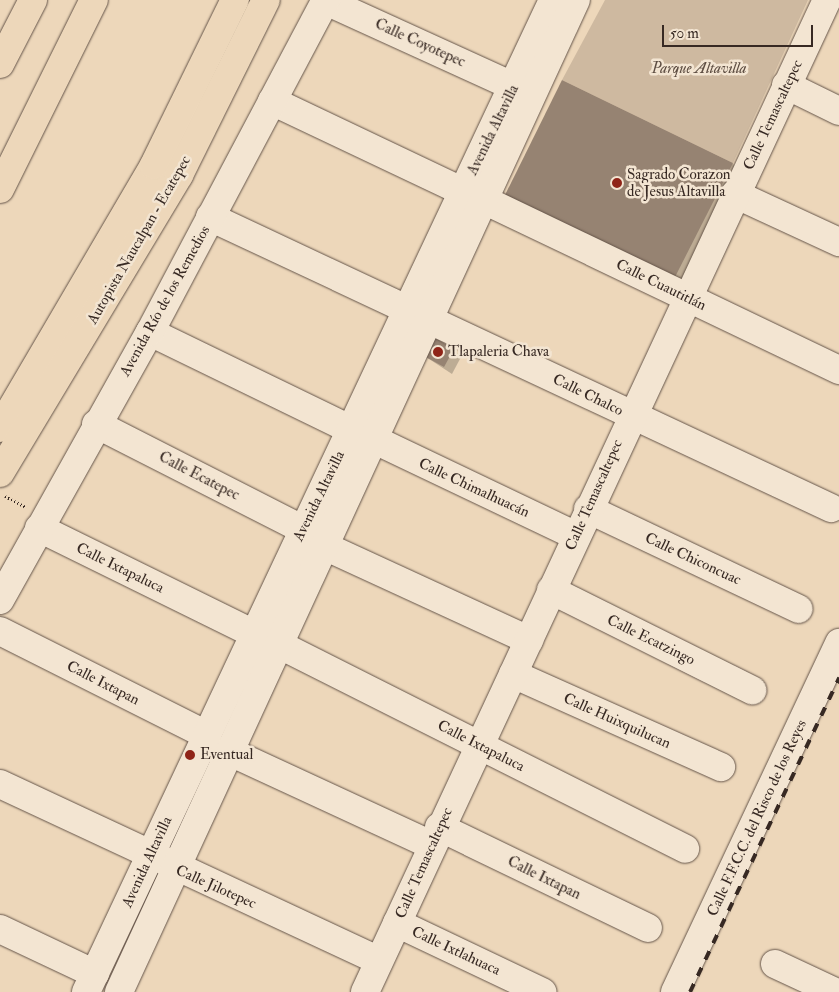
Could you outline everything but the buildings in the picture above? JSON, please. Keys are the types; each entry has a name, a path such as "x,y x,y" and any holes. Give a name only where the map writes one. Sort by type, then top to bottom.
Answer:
{"highway":[{"path":"0,64 33,0"},
{"path":"0,189 94,0"},
{"name":"Autopista Naucalpan - Ecatepec","path":"0,428 154,165 235,0"},
{"name":"Autopista Naucalpan - Ecatepec","path":"0,473 180,175 266,0"}],"street":[{"name":"Calle Coyotepec","path":"326,0 515,87"},
{"name":"Avenida Río de los Remedios","path":"0,600 38,520 150,332 326,0"},
{"name":"Avenida Altavilla","path":"474,196 515,87 553,0"},
{"name":"Avenida Altavilla","path":"90,983 207,735 265,639 474,196 576,0"},
{"name":"Calle Temascaltepec","path":"365,992 435,836 529,640 630,415 827,0"},
{"path":"786,85 839,112"},
{"name":"Calle Cuautitlán","path":"272,101 839,370"},
{"path":"735,194 839,242"},
{"name":"Calle Chalco","path":"210,217 419,313 630,415 831,508"},
{"name":"Calle Chimalhuacán","path":"150,332 576,536"},
{"name":"Calle Ecatepec","path":"96,424 312,537 529,640"},
{"name":"Calle Chiconcuac","path":"588,509 799,609"},
{"name":"Calle Ixtapaluca","path":"38,520 265,639 685,849"},
{"name":"Calle Ecatzingo","path":"551,590 752,690"},
{"name":"Calle Ixtapan","path":"0,631 207,735"},
{"name":"Avenida Altavilla","path":"124,990 228,751 265,639"},
{"name":"Calle F.F.C.C. del Risco de los Reyes","path":"675,992 839,643"},
{"name":"Calle Huixquilucan","path":"513,674 721,767"},
{"name":"Calle Ixtapan","path":"228,751 435,836 648,928"},
{"name":"Calle Jilotepec","path":"0,784 149,857 379,961"},
{"name":"Calle Ixtlahuaca","path":"397,923 542,992"},
{"path":"0,930 90,983"},
{"path":"775,964 835,992"}],"path":[{"path":"0,494 38,520"}],"green space":[{"name":"Parque Altavilla","path":"605,0 808,0 733,163 562,80"}],"railway":[{"path":"690,992 839,678"}],"place":[{"name":"Sagrado Corazon de Jesus Altavilla","path":"617,183"},
{"name":"Tlapaleria Chava","path":"438,352"},
{"name":"Eventual","path":"190,755"}]}
